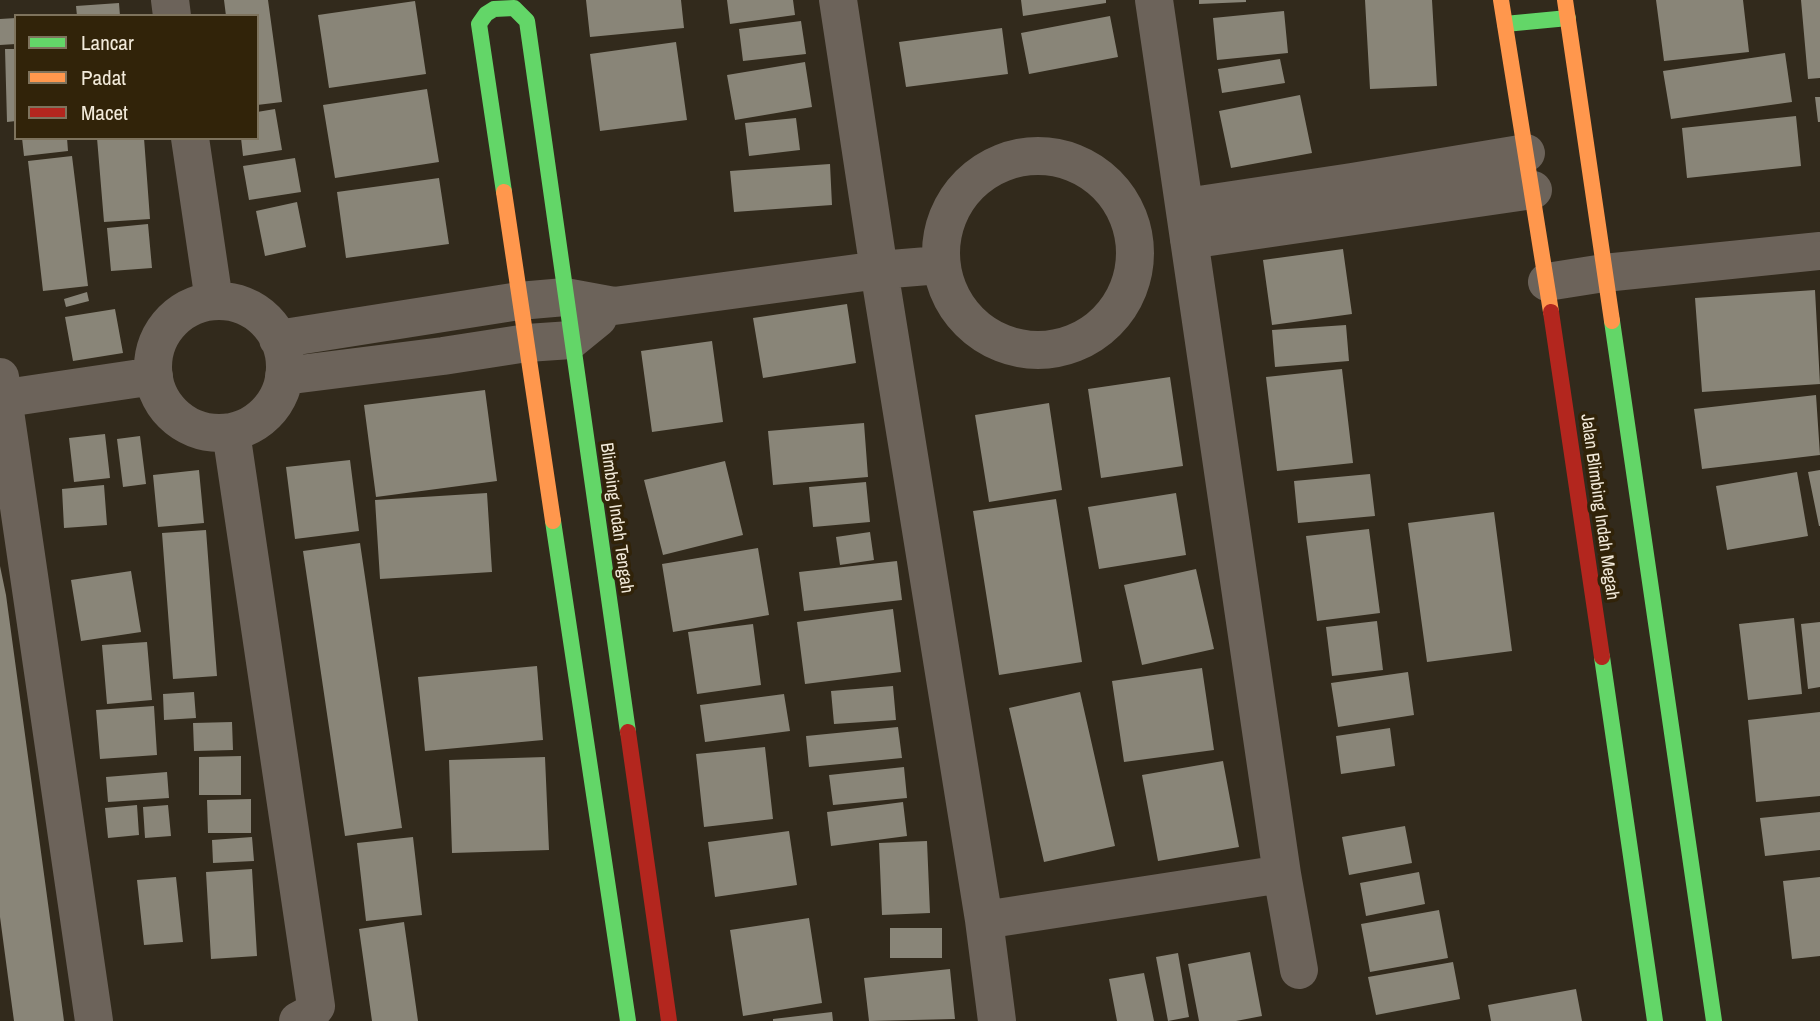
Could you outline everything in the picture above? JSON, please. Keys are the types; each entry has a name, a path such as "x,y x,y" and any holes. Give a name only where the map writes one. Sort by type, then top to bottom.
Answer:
{"street":[{"path":"838,0 984,920 997,1021"},
{"path":"1154,0 1282,874 1299,970"},
{"name":"Jalan Blimbing Indah Megah","path":"1501,0 1547,282 1656,1021"},
{"path":"1565,0 1714,1021"},
{"name":"Blimbing Indah Tengah","path":"519,302 480,24 489,12 511,8 518,10 527,21 669,1021"},
{"path":"1505,24 1568,18"},
{"path":"190,140 214,301"},
{"path":"1041,154 1083,165 1117,194 1135,234 1135,268 1124,300 1103,327 1075,344 1041,351 1008,346 978,330 955,304 940,265 943,229 962,190 997,162 1041,154"},
{"path":"1135,234 1529,171"},
{"path":"1547,282 1604,273 1820,251"},
{"path":"278,339 519,302 565,297 614,306 879,270 940,265"},
{"path":"214,301 248,307 274,330 283,350 284,376 280,393 268,412 251,425 231,432 210,432 190,426 173,413 160,397 154,376 154,356 162,335 175,318 193,306 214,301"},
{"path":"519,302 628,1021"},
{"path":"284,376 527,343 571,340 614,306"},
{"path":"93,1021 1,391 154,376"},
{"path":"231,432 316,1006 309,1015 298,1021"},
{"path":"984,920 1282,874"}],"building":[{"path":"224,0 268,0 282,102 259,105 259,14 226,14"},
{"path":"586,0 681,0 684,28 590,37"},
{"path":"727,0 793,0 795,15 730,24"},
{"path":"1021,0 1106,0 1106,3 1023,16"},
{"path":"1199,0 1246,0 1246,2 1199,4"},
{"path":"1365,0 1432,0 1437,86 1370,89"},
{"path":"1656,0 1743,0 1749,52 1664,61"},
{"path":"1801,0 1820,0 1820,78 1808,79"},
{"path":"415,1 426,74 329,88 318,15"},
{"path":"119,3 120,14 77,14 76,6"},
{"path":"1284,11 1288,53 1217,60 1213,18"},
{"path":"1110,16 1118,57 1029,74 1021,33"},
{"path":"14,18 14,44 0,45 0,19"},
{"path":"801,21 806,54 743,61 739,29"},
{"path":"1002,28 1008,74 906,87 899,42"},
{"path":"676,42 687,120 600,131 590,54"},
{"path":"5,49 14,49 14,121 7,122"},
{"path":"1785,53 1792,102 1671,119 1663,71"},
{"path":"1280,59 1285,83 1222,93 1218,69"},
{"path":"805,62 812,107 735,120 727,75"},
{"path":"427,89 439,162 335,178 323,105"},
{"path":"1300,95 1312,153 1231,168 1219,111"},
{"path":"1815,97 1820,97 1820,122 1818,122"},
{"path":"275,109 282,150 243,156 241,140 259,140 259,112"},
{"path":"1796,116 1801,166 1687,178 1682,128"},
{"path":"796,118 800,150 749,156 745,123"},
{"path":"22,140 67,140 68,151 24,156"},
{"path":"97,140 144,140 150,219 104,222"},
{"path":"72,156 88,286 43,291 28,161"},
{"path":"295,158 301,192 249,200 243,166"},
{"path":"830,164 832,205 734,212 730,171"},
{"path":"439,178 449,244 346,258 337,192"},
{"path":"297,202 306,247 265,256 256,211"},
{"path":"148,224 152,268 111,271 107,228"},
{"path":"1343,249 1352,314 1272,325 1263,260"},
{"path":"1815,290 1820,384 1702,392 1695,298"},
{"path":"87,292 89,301 66,307 64,299"},
{"path":"847,304 856,363 763,378 753,318"},
{"path":"115,309 123,353 73,361 65,317"},
{"path":"1346,325 1349,361 1275,367 1272,330"},
{"path":"712,341 723,422 652,432 641,351"},
{"path":"1342,369 1353,463 1277,471 1266,377"},
{"path":"1170,377 1183,466 1101,478 1088,389"},
{"path":"485,390 497,481 376,497 364,405"},
{"path":"1816,395 1820,455 1702,469 1694,409"},
{"path":"1049,403 1062,490 989,502 975,415"},
{"path":"864,423 868,477 773,485 768,431"},
{"path":"105,434 110,478 74,482 69,438"},
{"path":"140,436 146,484 123,487 117,439"},
{"path":"350,460 359,531 295,539 286,467"},
{"path":"725,461 743,535 663,555 644,480"},
{"path":"199,470 204,523 158,527 153,475"},
{"path":"1820,470 1820,526 1819,526 1808,472"},
{"path":"1797,472 1808,536 1727,550 1716,486"},
{"path":"1370,474 1375,516 1298,523 1294,481"},
{"path":"866,482 870,522 813,527 809,487"},
{"path":"104,485 107,525 64,528 62,489"},
{"path":"487,493 492,572 380,579 375,500"},
{"path":"1176,493 1186,555 1099,569 1088,507"},
{"path":"1056,499 1082,662 999,675 973,511"},
{"path":"1494,512 1512,651 1427,662 1408,523"},
{"path":"1369,529 1380,613 1317,621 1306,536"},
{"path":"206,530 217,676 173,679 162,533"},
{"path":"870,532 874,560 840,565 836,537"},
{"path":"360,543 402,828 345,836 303,551"},
{"path":"758,548 769,615 673,632 662,564"},
{"path":"897,561 902,600 804,611 799,572"},
{"path":"0,566 64,1021 14,1021 0,917"},
{"path":"1196,569 1214,649 1142,665 1124,585"},
{"path":"131,571 141,632 81,641 71,580"},
{"path":"893,609 901,672 805,684 797,622"},
{"path":"1794,618 1802,694 1748,700 1739,624"},
{"path":"1377,621 1383,670 1332,676 1326,627"},
{"path":"1820,622 1820,687 1808,689 1801,624"},
{"path":"753,624 761,685 697,694 688,632"},
{"path":"147,642 152,700 107,704 102,645"},
{"path":"537,666 543,740 425,751 418,677"},
{"path":"1202,668 1214,750 1124,762 1112,681"},
{"path":"1408,672 1414,715 1338,727 1331,683"},
{"path":"893,686 896,720 834,724 831,691"},
{"path":"194,692 196,718 164,720 163,694"},
{"path":"1080,692 1115,846 1044,862 1009,708"},
{"path":"784,694 790,731 705,742 700,705"},
{"path":"154,706 157,755 100,759 96,710"},
{"path":"1820,712 1820,796 1756,802 1748,720"},
{"path":"232,722 233,750 194,751 193,723"},
{"path":"898,727 902,758 809,767 806,736"},
{"path":"1390,728 1395,766 1341,774 1336,736"},
{"path":"765,747 773,819 704,827 696,754"},
{"path":"241,756 241,795 199,795 199,757"},
{"path":"545,757 549,850 452,853 449,760"},
{"path":"1223,761 1239,847 1158,861 1142,775"},
{"path":"904,767 907,798 833,805 829,775"},
{"path":"167,772 169,798 108,802 106,777"},
{"path":"251,799 251,833 208,833 207,800"},
{"path":"903,802 907,836 831,846 827,812"},
{"path":"137,805 139,835 108,838 105,808"},
{"path":"168,805 171,836 145,838 143,807"},
{"path":"1820,812 1820,850 1765,856 1760,818"},
{"path":"1405,826 1412,863 1349,875 1342,837"},
{"path":"789,831 797,885 715,897 708,842"},
{"path":"252,837 254,861 213,863 212,840"},
{"path":"413,837 422,915 366,921 357,843"},
{"path":"927,841 930,913 882,915 879,843"},
{"path":"252,869 257,956 211,959 206,872"},
{"path":"1419,872 1425,904 1366,916 1360,883"},
{"path":"176,877 183,942 144,945 137,880"},
{"path":"1820,877 1820,956 1792,959 1783,881"},
{"path":"1439,910 1448,958 1370,972 1361,924"},
{"path":"809,918 822,1003 743,1016 730,930"},
{"path":"404,922 418,1021 372,1021 359,929"},
{"path":"890,928 942,928 942,958 890,958"},
{"path":"1250,952 1262,1016 1236,1021 1199,1021 1188,964"},
{"path":"1178,953 1189,1017 1168,1021 1156,957"},
{"path":"1453,962 1460,999 1376,1015 1368,977"},
{"path":"950,969 955,1019 869,1021 864,978"},
{"path":"1144,973 1154,1021 1117,1021 1109,979"},
{"path":"1576,989 1582,1021 1491,1021 1488,1005"},
{"path":"832,1012 833,1021 773,1021 773,1019"}],"traffic: fast":[{"path":"504,192 479,24 486,14 494,9 514,8 527,21 628,732"},
{"path":"1505,24 1568,18"},
{"path":"1612,321 1714,1021"},
{"path":"553,521 628,1021"},
{"path":"1602,657 1655,1021"}],"traffic: slow":[{"path":"1501,0 1551,312"},
{"path":"1565,0 1612,321"},
{"path":"504,192 553,521"}],"traffic: jam":[{"path":"1551,312 1602,657"},
{"path":"628,732 669,1021"}]}
